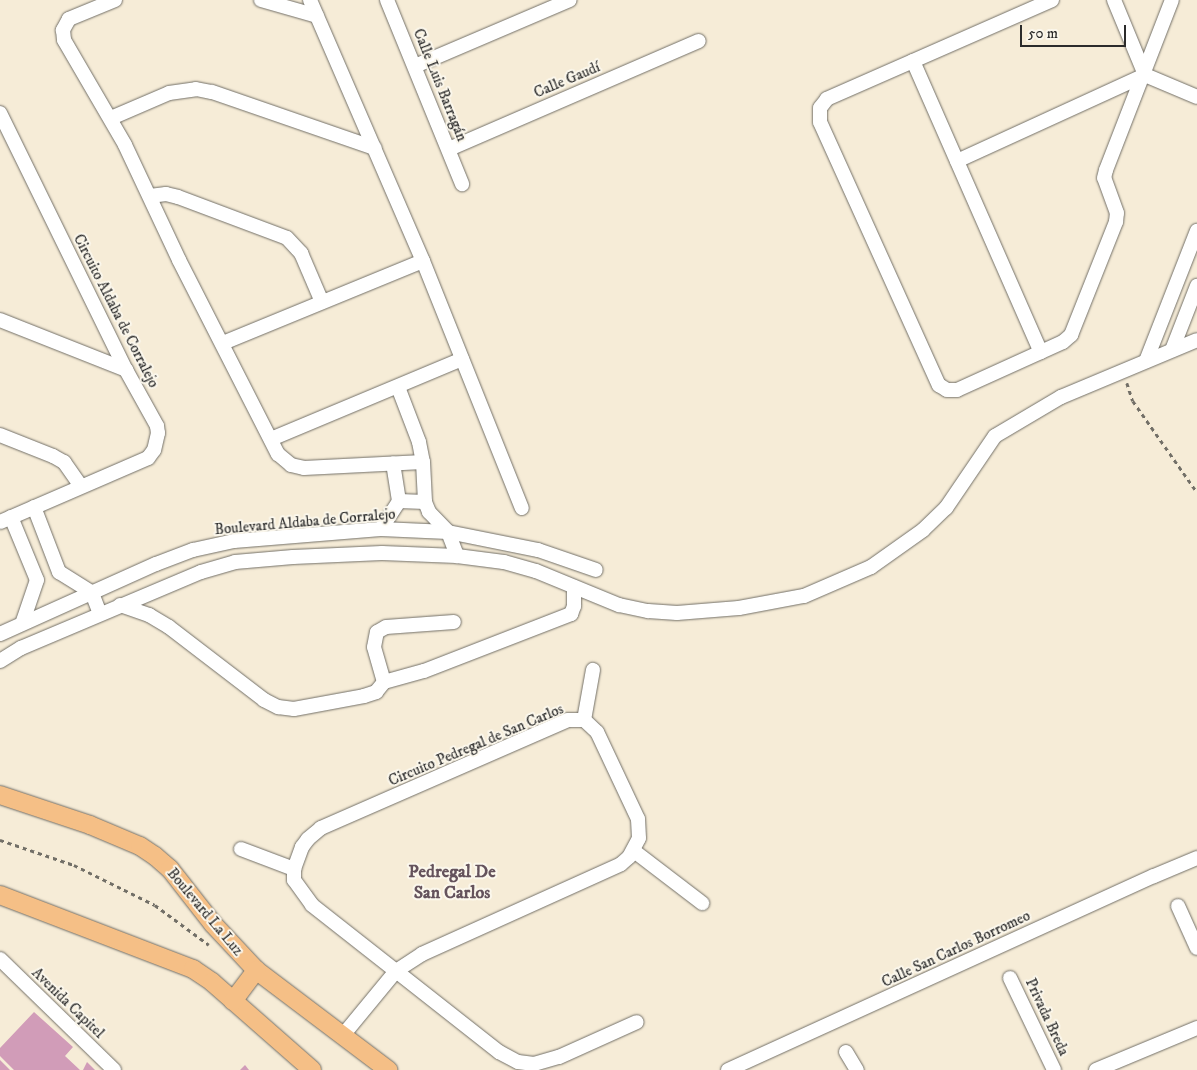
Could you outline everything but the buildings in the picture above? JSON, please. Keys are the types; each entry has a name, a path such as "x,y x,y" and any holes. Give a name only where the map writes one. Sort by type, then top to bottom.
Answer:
{"main road":[{"name":"Boulevard La Luz","path":"0,795 97,828 140,846 155,856 170,868 213,924 256,970 344,1034 388,1070"},
{"path":"2,899 193,969 212,982 312,1070"},
{"path":"232,1000 256,970"}],"street":[{"path":"115,0 69,18 64,30 64,40 111,118 179,260 283,460 304,468 423,462"},
{"path":"261,0 317,16"},
{"path":"310,0 423,261 522,508"},
{"name":"Calle Luis Barragán","path":"387,0 449,148 462,184"},
{"path":"415,66 570,0"},
{"path":"1052,0 827,99 820,108 820,122 939,385 947,390 957,390 1063,342 1074,331 1116,222 1117,213 1104,178 1145,75 1172,0"},
{"path":"1114,0 1145,75 1197,98"},
{"name":"Calle Gaudí","path":"449,148 699,41"},
{"path":"913,61 1041,352"},
{"path":"957,161 1145,75"},
{"path":"111,118 169,93 196,89 212,92 375,148"},
{"name":"Circuito Aldaba de Corralejo","path":"0,113 126,370 157,426 158,442 148,458 6,519 36,580"},
{"path":"150,196 166,194 178,197 287,238 301,252 322,302"},
{"path":"1146,361 1194,247 1197,231"},
{"path":"223,343 423,261"},
{"path":"1172,350 1197,286"},
{"path":"0,320 126,370"},
{"path":"0,661 21,648 120,605 201,572 236,562 382,553 457,556 504,562 536,572 619,605 648,611 677,613 739,608 804,596 871,567 923,530 946,508 995,436 1061,397 1197,340"},
{"path":"271,439 462,359"},
{"path":"398,387 418,442 423,462 425,502 429,512 448,532 457,556"},
{"path":"0,435 64,462 81,486"},
{"path":"382,529 399,501 393,464"},
{"path":"399,501 425,502"},
{"path":"34,507 60,572 92,593 100,614"},
{"name":"Boulevard Aldaba de Corralejo","path":"0,634 193,550 234,541 382,529 448,532 538,550 596,570"},
{"path":"22,624 36,580 60,572"},
{"path":"120,605 149,615 169,627 264,700 278,707 294,710 376,692 384,682 424,671 571,614 574,606 574,587"},
{"path":"384,682 374,647 377,632 386,627 454,622"},
{"path":"584,720 593,670"},
{"name":"Circuito Pedregal de San Carlos","path":"294,869 308,839 321,828 568,720 584,720 597,732 638,819 639,838 634,851"},
{"path":"241,849 294,869 294,880 312,905 499,1052 518,1062 534,1064 559,1057 637,1022"},
{"path":"344,1034 396,971 459,936 622,864 634,851 702,903"},
{"name":"Calle San Carlos Borromeo","path":"728,1070 1197,858"},
{"path":"1178,906 1197,948"},
{"name":"Avenida Capitel","path":"0,959 114,1070"},
{"name":"Privada Breda","path":"1010,978 1054,1070"},
{"path":"1096,1070 1197,1028"},
{"path":"846,1052 857,1070"}],"path":[{"path":"1122,370 1134,401 1197,492"},
{"path":"0,840 74,865 155,905 214,949"}],"district":[{"name":"Pedregal De San Carlos","path":"452,883"}]}
